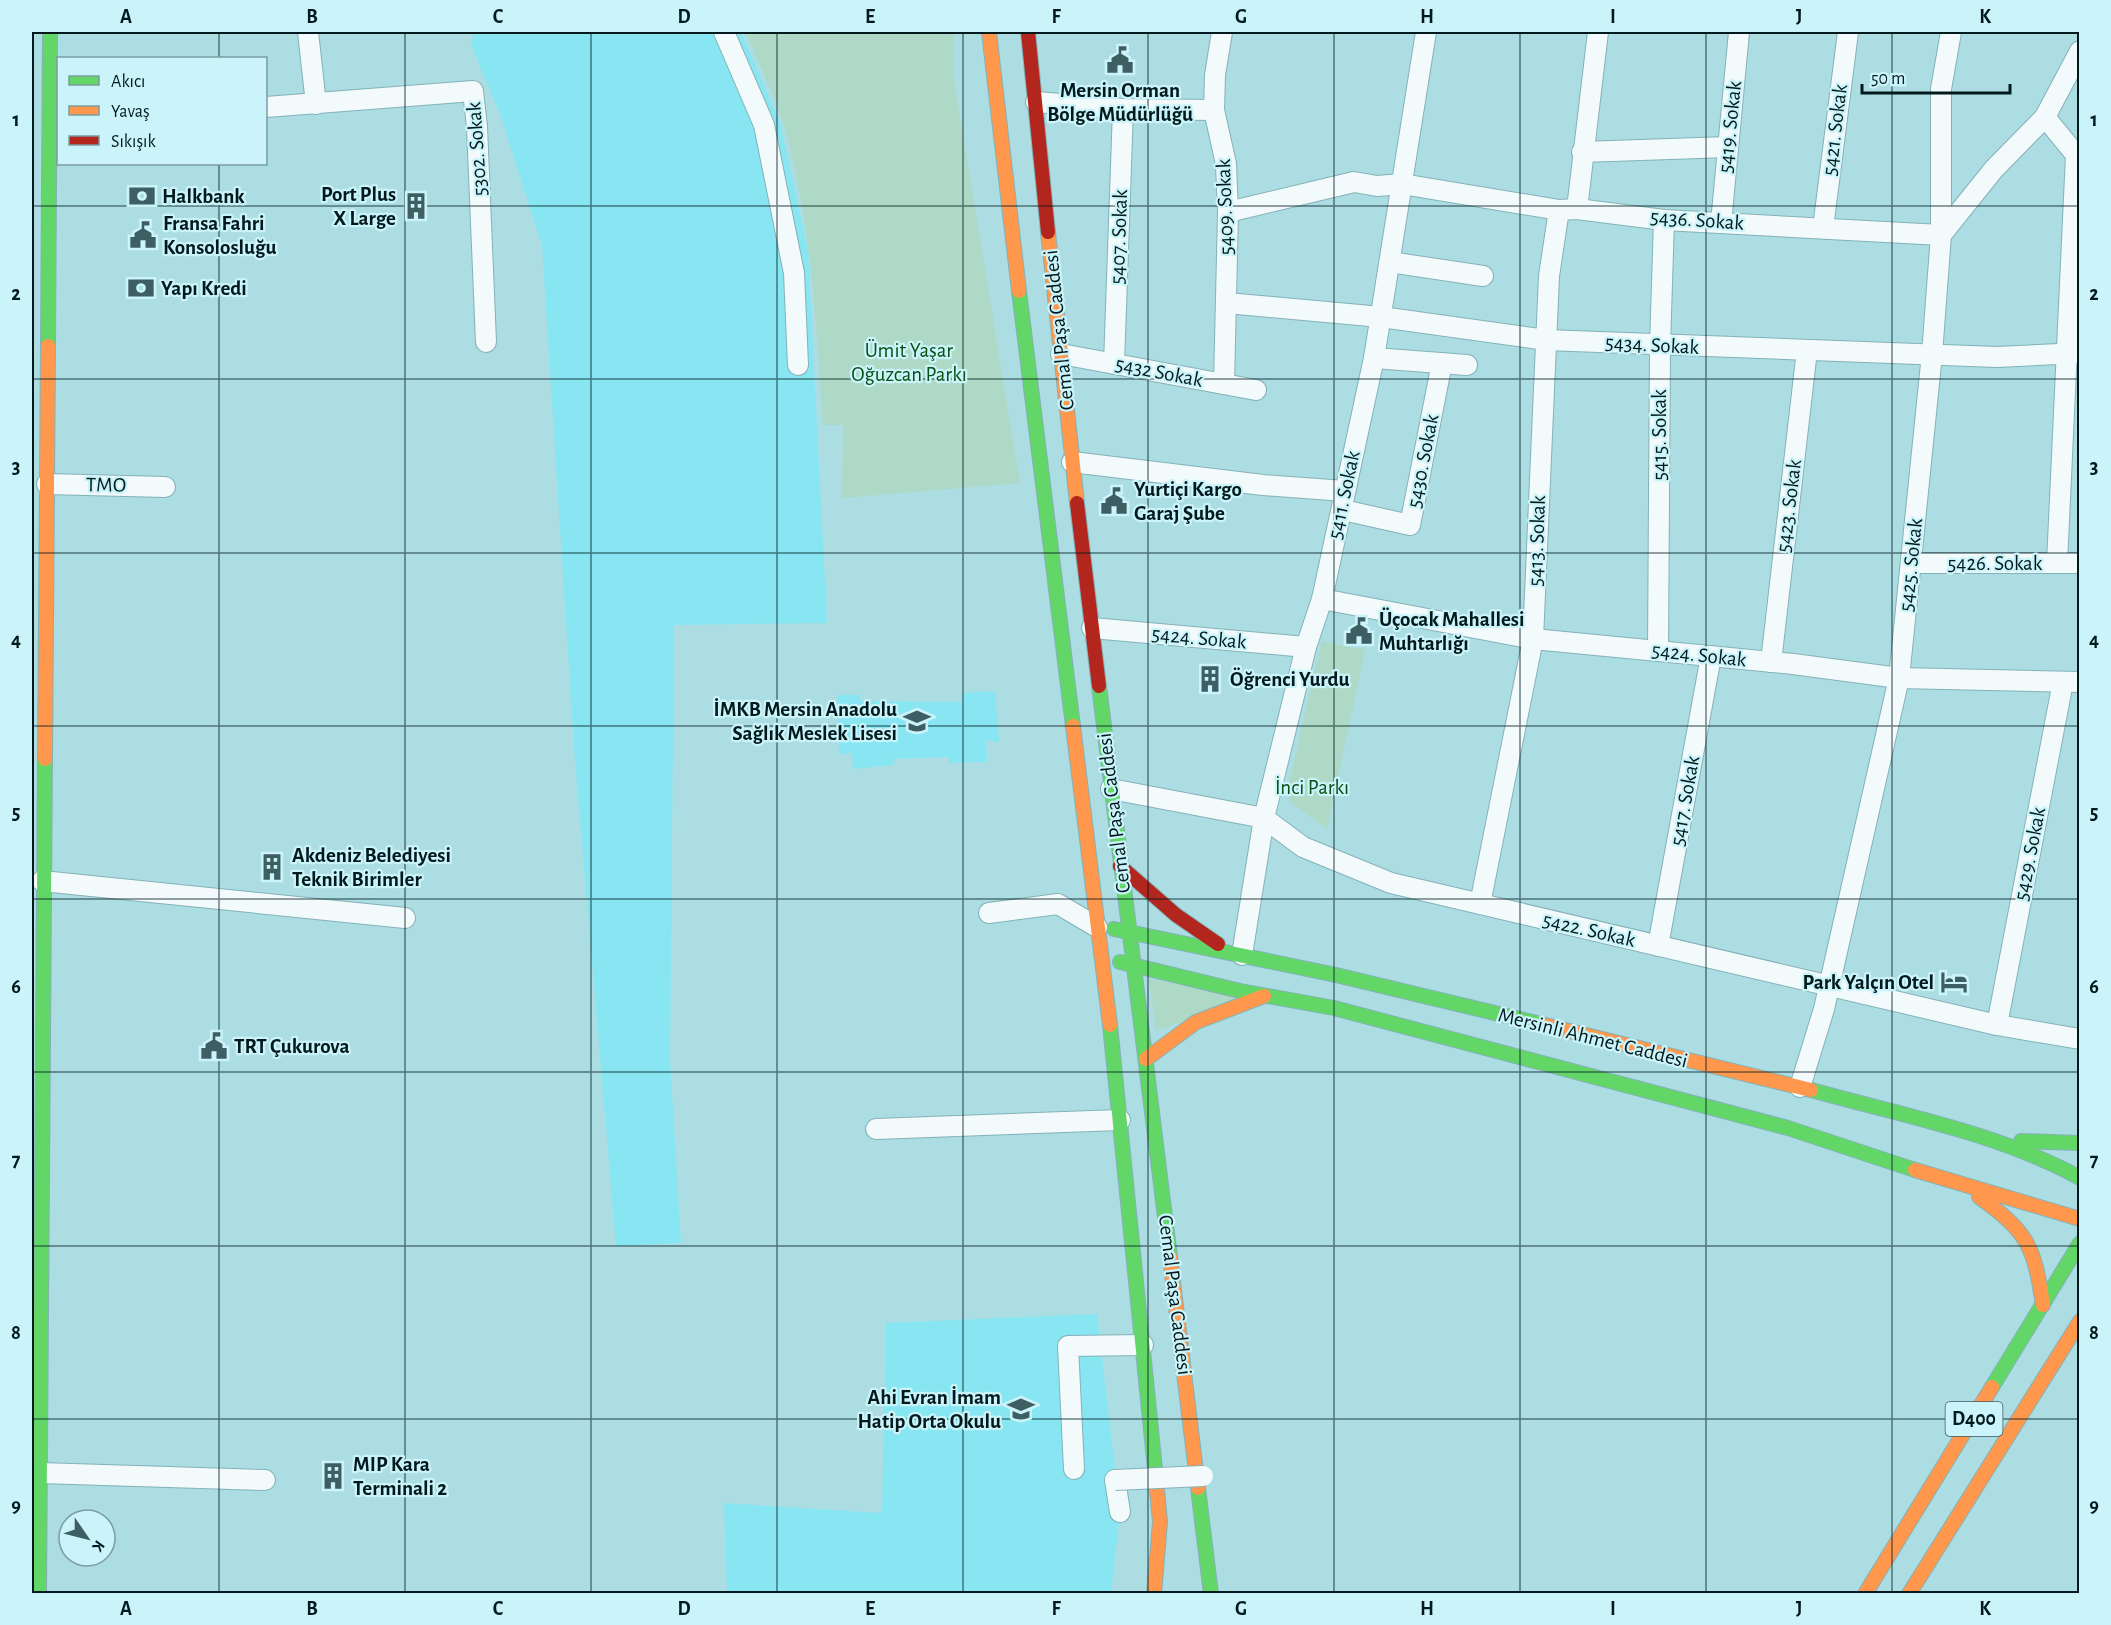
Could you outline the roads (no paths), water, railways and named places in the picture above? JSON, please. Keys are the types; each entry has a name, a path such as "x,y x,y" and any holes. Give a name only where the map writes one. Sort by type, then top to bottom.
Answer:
{"main road":[{"path":"39,1593 42,881 54,118 50,32"},
{"name":"Cemal Paşa Caddesi","path":"989,32 1040,470 1097,927 1104,960 1160,1522 1154,1593"},
{"name":"Cemal Paşa Caddesi","path":"1028,32 1072,462 1211,1593"},
{"path":"1120,866 1176,915 1235,953"},
{"name":"Mersinli Ahmet Caddesi","path":"1097,927 1128,930 1336,975 1739,1079 1800,1088 1985,1138 2049,1161 2079,1178"},
{"name":"Mersinli Ahmet Caddesi","path":"1104,960 1264,996 1334,1008 1714,1103 1960,1185 2079,1219"},
{"path":"1146,1059 1196,1022 1264,996"},
{"path":"1985,1138 2054,1144 2079,1143"},
{"path":"1960,1185 2007,1217 2029,1241 2037,1261 2043,1305"},
{"name":"D400","path":"1865,1593 2079,1243"},
{"name":"D400","path":"1909,1593 2079,1321"}],"street":[{"path":"308,32 316,104"},
{"path":"724,32 764,125 794,273 798,365"},
{"name":"5409. Sokak","path":"1222,32 1215,75 1214,110 1226,164 1228,212 1224,384"},
{"name":"5411. Sokak","path":"1235,953 1264,818 1306,647 1322,598 1374,358 1426,32"},
{"name":"5413. Sokak","path":"1480,904 1533,639 1549,276 1582,152 1598,32"},
{"name":"5419. Sokak","path":"1721,223 1739,32"},
{"name":"5421. Sokak","path":"1822,228 1848,32"},
{"name":"5425. Sokak","path":"1800,1088 1829,986 1899,678 1932,354 1941,235 1941,89 1951,32"},
{"path":"1941,235 1994,169 2045,117 2079,51"},
{"name":"5302. Sokak","path":"267,107 473,92 477,127 486,342"},
{"path":"1036,102 1123,110 1214,110"},
{"name":"5407. Sokak","path":"1114,364 1123,110"},
{"path":"2045,117 2076,155 2074,353 2057,563"},
{"path":"1582,152 1728,147"},
{"name":"5436. Sokak","path":"1228,212 1354,182 1377,186 1402,184 1568,210 1664,220 1941,235"},
{"name":"5415. Sokak","path":"1658,651 1660,346 1664,220"},
{"path":"1390,262 1483,276"},
{"name":"5434. Sokak","path":"1227,303 1381,317 1546,340 1997,357 2074,353"},
{"name":"5423. Sokak","path":"1771,662 1807,350"},
{"name":"5432 Sokak","path":"1061,354 1256,390"},
{"path":"1374,358 1467,365"},
{"name":"5430. Sokak","path":"1344,500 1410,525 1442,363"},
{"path":"1072,462 1263,485 1344,500"},
{"name":"TMO","path":"47,484 165,487"},
{"name":"5426. Sokak","path":"1911,563 2079,563"},
{"name":"5424. Sokak","path":"1322,598 1533,639 1771,662 1899,678 2071,682"},
{"name":"5424. Sokak","path":"1092,628 1306,647"},
{"name":"5417. Sokak","path":"1658,946 1711,656"},
{"name":"5429. Sokak","path":"1997,1025 2071,682"},
{"name":"5422. Sokak","path":"1111,789 1264,818 1303,847 1391,883 1997,1025 2079,1039"},
{"path":"42,881 405,918"},
{"path":"989,913 1058,904 1097,927"},
{"path":"876,1129 1120,1120"},
{"path":"1074,1469 1068,1346 1143,1345"},
{"path":"40,1473 266,1480"},
{"path":"1120,1512 1115,1480 1203,1476 1202,1511"}],"place":[{"name":"Mersin Orman Bölge Müdürlüğü","path":"1120,60"},
{"name":"Halkbank","path":"142,196"},
{"name":"Port Plus X Large","path":"416,206"},
{"name":"Fransa Fahri Konsolosluğu","path":"143,235"},
{"name":"Yapı Kredi","path":"141,288"},
{"name":"Yurtiçi Kargo Garaj Şube","path":"1114,501"},
{"name":"Üçocak Mahallesi Muhtarlığı","path":"1359,631"},
{"name":"Öğrenci Yurdu","path":"1210,679"},
{"name":"İMKB Mersin Anadolu Sağlık Meslek Lisesi","path":"917,721"},
{"name":"Akdeniz Belediyesi Teknik Birimler","path":"272,867"},
{"name":"Park Yalçın Otel","path":"1954,982"},
{"name":"TRT Çukurova","path":"214,1046"},
{"name":"Ahi Evran İmam Hatip Orta Okulu","path":"1021,1409"},
{"name":"MIP Kara Terminali 2","path":"333,1476"}],"park label":[{"name":"Ümit Yaşar Oğuzcan Parkı","path":"909,362"},
{"name":"İnci Parkı","path":"1312,787"}]}
